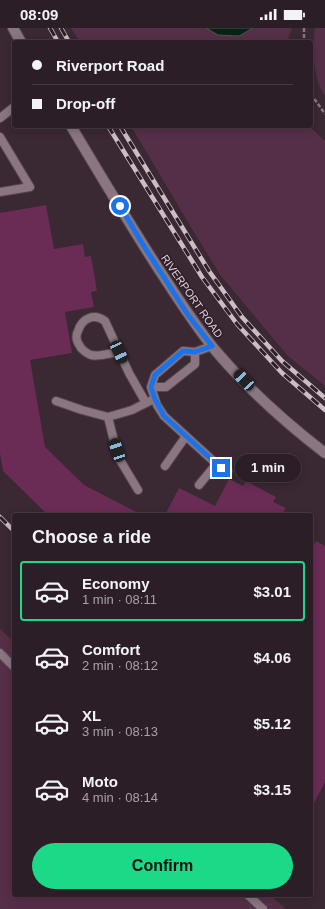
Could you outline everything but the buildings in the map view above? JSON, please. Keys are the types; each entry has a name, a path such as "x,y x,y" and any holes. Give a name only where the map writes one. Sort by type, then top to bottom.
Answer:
{"street":[{"path":"13,28 20,40"},
{"name":"RIVERPORT ROAD","path":"72,128 175,295 188,315 212,346 253,390 306,439 325,453"}],"lane":[{"path":"0,118 12,109"},
{"path":"0,137 30,187 0,192"},
{"path":"119,352 98,356 87,354 81,348 76,338 81,324 88,318 95,317 102,318 105,321 129,373 146,403"},
{"path":"212,346 195,352 183,351 155,375 151,387 155,399 164,416 221,468 228,471"},
{"path":"151,387 166,387 195,364 195,352"},
{"path":"56,401 108,417 132,410 155,399"},
{"path":"108,417 120,460 138,490"},
{"path":"165,466 186,436"},
{"path":"199,485 217,463"},
{"path":"0,653 12,665"},
{"path":"250,897 263,909"}],"path":[{"path":"304,28 304,40"},
{"path":"313,97 325,114"}],"shaded area":[{"path":"71,28 292,28 288,40 79,40"},
{"path":"206,28 253,28 239,36 218,35"},
{"path":"315,28 325,28 325,96 318,82 314,64"},
{"path":"132,128 311,128 325,141 325,386 288,356 221,276"},
{"path":"0,629 12,640 12,897 272,897 286,909 0,909"}],"railway":[{"path":"50,28 57,40"},
{"path":"61,28 68,40"},
{"path":"109,128 202,277 237,324 282,373 325,410"},
{"path":"121,128 209,271 242,317 282,361 325,398"},
{"path":"0,517 12,529"}],"route":[{"path":"120,206 188,315 212,346 195,352 183,351 155,375 151,387 157,405 164,416 221,468"}]}
